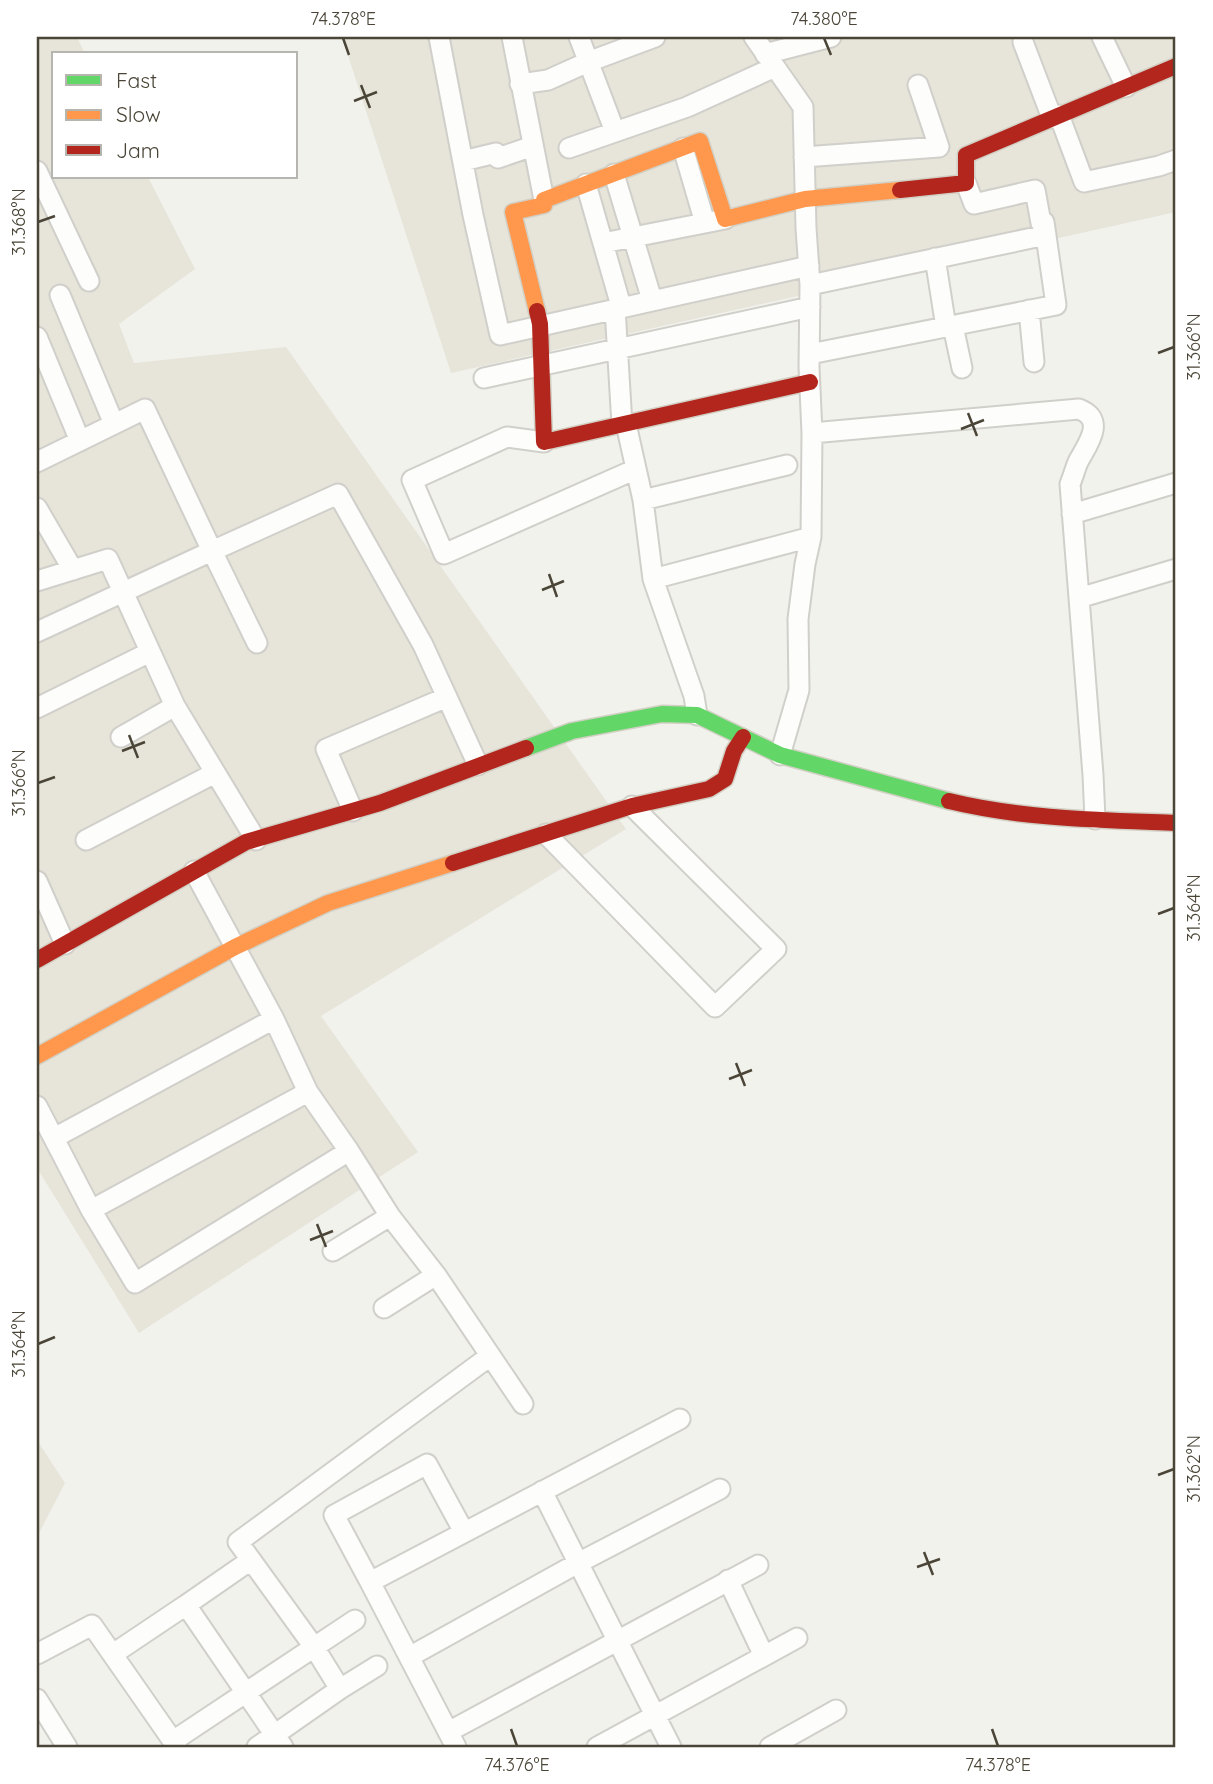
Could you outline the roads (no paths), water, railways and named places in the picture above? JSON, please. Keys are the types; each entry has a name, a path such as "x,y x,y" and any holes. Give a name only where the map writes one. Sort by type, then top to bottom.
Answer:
{"street":[{"path":"439,37 500,335 652,300 935,258 1046,235"},
{"path":"512,37 544,200 544,205 513,212 540,324 544,442"},
{"path":"579,37 615,132"},
{"path":"520,83 548,80 655,37"},
{"path":"754,37 803,107 810,275 811,537 804,564 798,619 799,690 780,755"},
{"path":"569,148 687,107 770,60 831,37"},
{"path":"1102,37 1126,87"},
{"path":"1023,42 1084,182 1176,160"},
{"path":"810,354 1056,305 1044,222 1041,223 1035,190 974,204 966,183 966,155 1176,65"},
{"path":"804,157 939,147 918,85"},
{"path":"544,200 700,141 725,219"},
{"path":"463,161 496,152 498,158 533,146"},
{"path":"683,148 705,223"},
{"path":"37,171 89,281"},
{"path":"614,174 652,300"},
{"path":"603,243 725,219 805,199 966,183"},
{"path":"586,184 618,307 617,348 624,425 643,500 653,579 694,696 696,715"},
{"path":"935,258 949,326 962,368"},
{"path":"60,295 114,424"},
{"path":"484,378 810,307"},
{"path":"1029,310 1034,362"},
{"path":"37,337 80,441"},
{"path":"636,469 444,554 412,480 507,437 544,442 810,382"},
{"path":"37,462 145,409 257,643"},
{"path":"812,433 1082,409 1093,426 1093,438 1070,484 1095,820"},
{"path":"643,500 787,465"},
{"path":"1072,514 1176,483"},
{"path":"37,632 338,494 423,645 478,765"},
{"path":"40,520 73,570"},
{"path":"653,579 811,537"},
{"path":"37,581 108,559 175,706 256,840"},
{"path":"1079,598 1176,569"},
{"path":"37,708 150,652"},
{"path":"353,811 326,749 447,697"},
{"path":"121,737 175,706"},
{"path":"37,960 246,842 380,803 572,731 662,714 696,715 780,755 974,807 1068,818 1176,823"},
{"path":"37,1056 235,947 328,903 632,806 709,789 725,779 734,751 743,737"},
{"path":"86,840 215,773"},
{"path":"546,834 715,1006 776,949 632,806"},
{"path":"194,871 274,1019 308,1092 390,1216 473,1326 523,1404"},
{"path":"37,881 65,944"},
{"path":"54,1138 274,1019"},
{"path":"91,1210 308,1092"},
{"path":"37,1106 91,1210 135,1283 349,1151"},
{"path":"332,1251 390,1216"},
{"path":"384,1308 436,1275"},
{"path":"340,1689 314,1647 238,1542 490,1356"},
{"path":"370,1581 680,1419"},
{"path":"464,1532 427,1464 334,1514 452,1739 617,1639 758,1565"},
{"path":"409,1657 578,1563 720,1489"},
{"path":"542,1491 671,1747"},
{"path":"113,1654 251,1560"},
{"path":"729,1580 764,1656"},
{"path":"186,1605 279,1741"},
{"path":"37,1654 92,1625 175,1744 246,1692 355,1620"},
{"path":"597,1747 797,1638"},
{"path":"257,1747 279,1741 340,1689 377,1666"},
{"path":"37,1699 67,1747"},
{"path":"770,1747 836,1710"}]}
